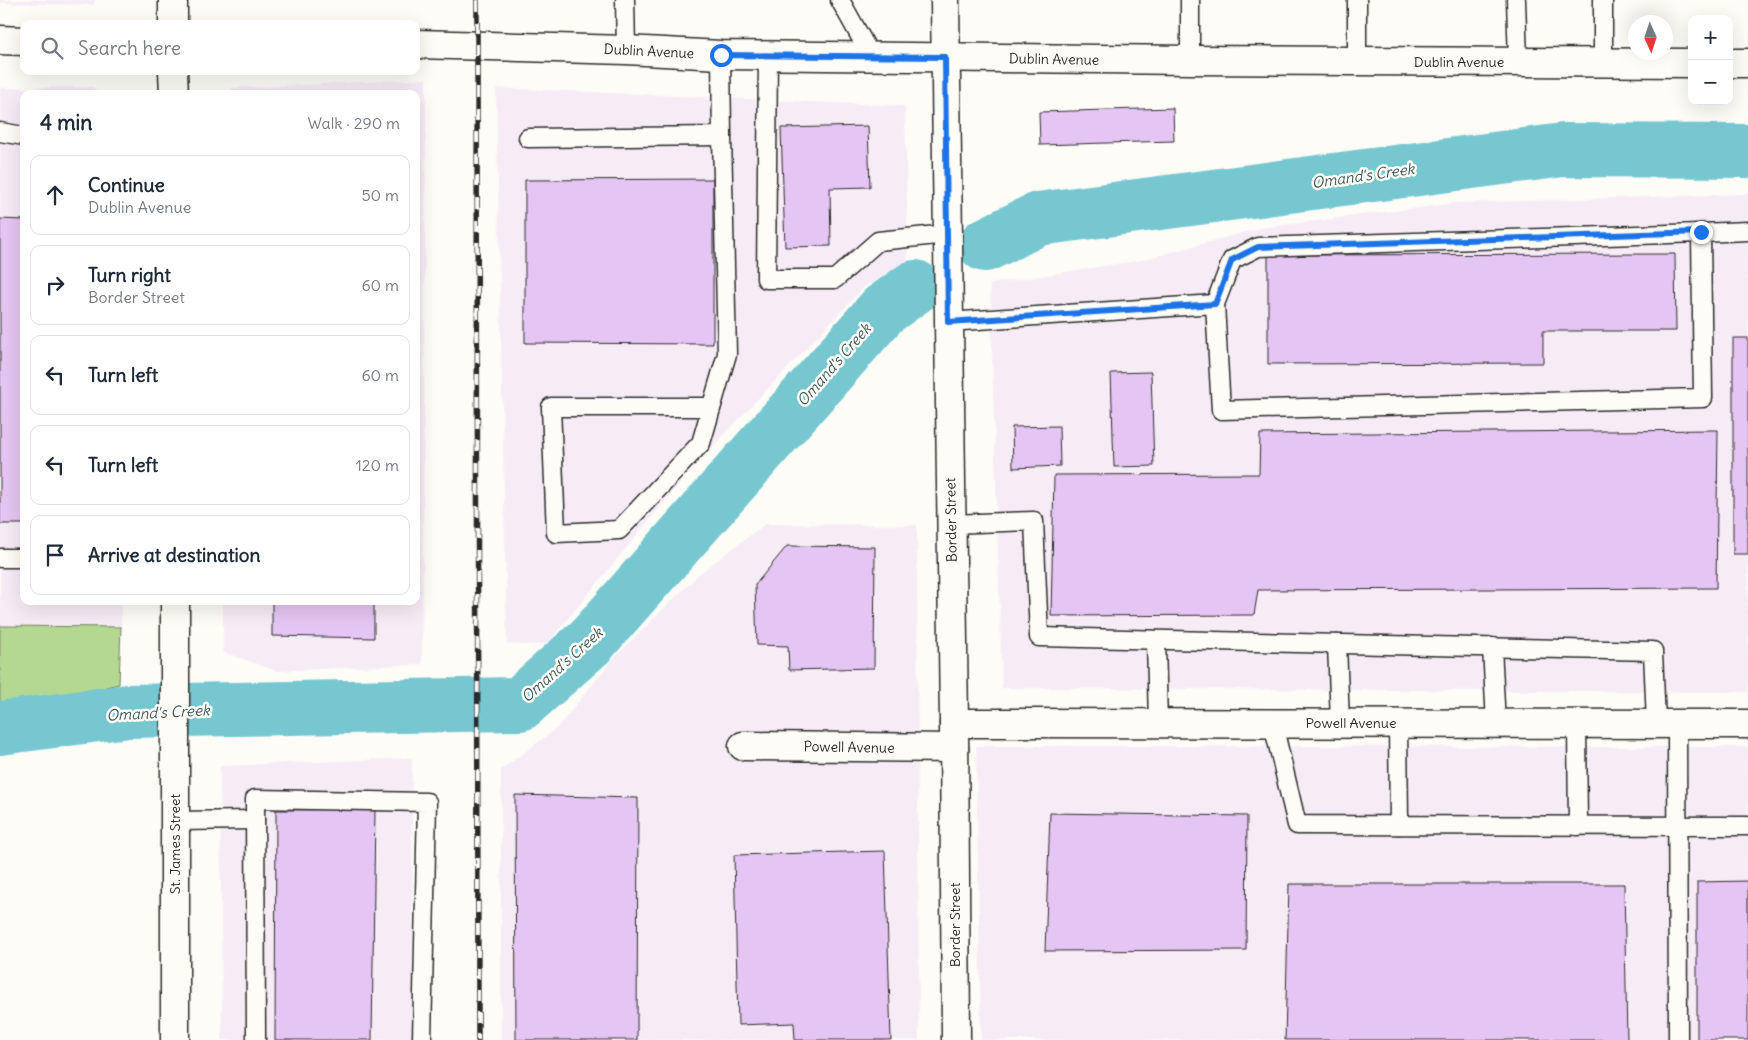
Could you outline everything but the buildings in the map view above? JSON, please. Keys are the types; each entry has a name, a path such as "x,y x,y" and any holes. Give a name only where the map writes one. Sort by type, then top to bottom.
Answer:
{"street":[{"path":"173,0 173,20"},
{"name":"Border Street","path":"945,0 956,1040"},
{"path":"0,40 20,40"},
{"name":"Dublin Avenue","path":"420,44 626,50 721,55 1357,62 1688,63"},
{"path":"1733,63 1748,63"},
{"path":"173,75 174,90"},
{"name":"St. James Street","path":"175,605 175,1040"},
{"name":"Powell Avenue","path":"743,746 1158,724 1748,724"}],"lane":[{"path":"625,0 626,50"},
{"path":"840,0 871,56"},
{"path":"1190,0 1190,60"},
{"path":"1357,0 1357,62"},
{"path":"1516,0 1518,62"},
{"path":"1603,0 1603,62"},
{"path":"712,407 551,407 556,533 619,530 702,443 727,354 721,55"},
{"path":"768,55 766,280 836,279 878,241 947,234"},
{"path":"0,132 20,135"},
{"path":"528,138 722,136"},
{"path":"1701,232 1703,398 1221,410 1215,304 1232,260 1258,247 1701,232 1748,231"},
{"path":"948,322 1215,304"},
{"path":"951,524 1034,521 1039,637 1653,651 1666,724 1678,826 1678,1040"},
{"path":"0,558 20,558"},
{"path":"1156,640 1158,724"},
{"path":"1337,644 1340,724"},
{"path":"1492,647 1496,724"},
{"path":"1398,723 1399,825"},
{"path":"1273,724 1297,825 1748,826"},
{"path":"1577,724 1578,826"},
{"path":"256,1040 255,799 427,802 422,1040"},
{"path":"175,821 255,820"}],"shaded area":[{"path":"0,0 96,0 93,5 0,3"},
{"path":"426,79 422,664 277,671 223,652 223,605 420,605 420,90 230,90 231,88"},
{"path":"93,87 96,90 20,90 20,605 121,605 121,627 0,626 0,88"},
{"path":"496,88 905,106 908,261 864,287 690,471 547,644 507,644"},
{"path":"1748,194 1748,692 1002,688 990,284 1142,260 1261,228 1456,203"},
{"path":"765,524 917,525 919,1040 501,1040 501,770 557,728 614,658 699,574"},
{"path":"976,746 1748,747 1748,1040 981,1040"},
{"path":"412,758 413,1040 222,1040 220,766"}],"green space":[{"path":"0,626 121,627 119,684 0,712"}],"waterway":[{"name":"Omand's Creek","path":"985,245 1038,219 1563,150 1748,151"},
{"name":"Omand's Creek","path":"0,728 128,711 520,704 591,641 883,310 915,287"}],"railway":[{"path":"477,0 478,1040"}],"route":[{"path":"721,55 945,57 948,322 1215,304 1232,260 1258,247 1701,232"}]}
